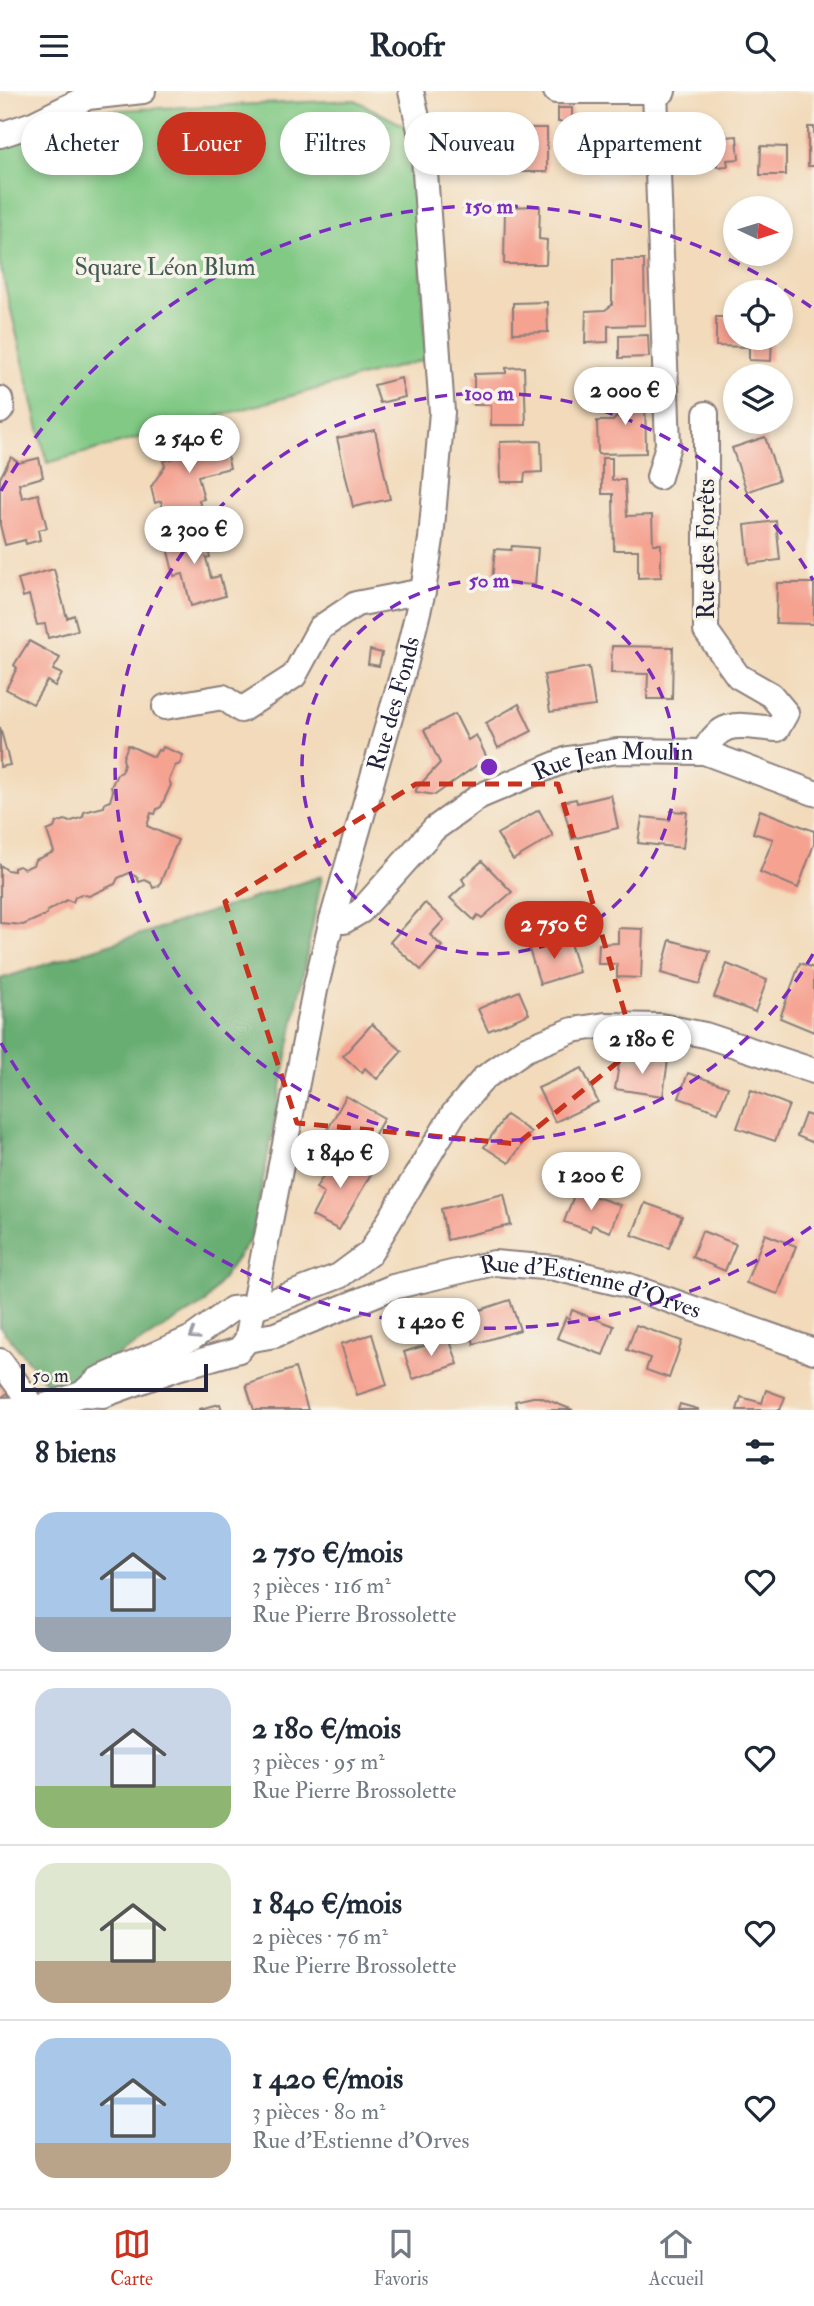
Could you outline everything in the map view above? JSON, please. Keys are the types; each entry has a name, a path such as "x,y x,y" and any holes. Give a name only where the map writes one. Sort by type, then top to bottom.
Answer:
{"street":[{"path":"0,135 33,124 91,94 143,91"},
{"name":"Rue des Fonds","path":"247,1340 315,990 332,920 405,665 431,539 442,412 423,144 411,91"},
{"path":"556,91 663,91"},
{"path":"655,91 668,445 659,477"},
{"path":"0,399 0,411"},
{"name":"Rue des Forêts","path":"704,752 718,731 733,726 777,729 786,713 771,695 738,676 706,631 706,414"},
{"path":"165,707 223,697 241,710 293,676 320,628 356,604 422,591"},
{"name":"Rue Jean Moulin","path":"332,920 344,921 360,911 434,829 480,796 568,759 617,751 704,752 814,793"},
{"path":"82,1394 97,1380 192,1338 232,1309 254,1307 339,1276 370,1253 454,1113 484,1077 526,1049 573,1030 605,1025 660,1026 705,1035 814,1071"},
{"name":"Rue d'Estienne d'Orves","path":"247,1340 275,1335 393,1287 494,1263 555,1268 623,1284 814,1350"},
{"path":"0,1410 36,1410 82,1394 103,1395 177,1368 239,1350 247,1340"},
{"path":"0,1361 36,1410"}],"highlighted area":[{"path":"416,784 558,784 635,1048 517,1144 297,1123 225,902"}],"green space":[{"name":"Square Léon Blum","path":"355,100 378,112 280,112 280,175 390,175 390,118 404,126 404,175 415,175 419,216 426,359 47,463 0,264 0,146 21,138 21,175 143,175 143,112 88,112"},
{"path":"322,876 252,1237 205,1303 55,1393 0,1327 0,979"}],"building":[{"path":"558,108 572,108 572,112 558,112"},
{"path":"808,127 814,127 814,166 808,166"},
{"path":"539,128 547,128 547,172 539,172"},
{"path":"737,136 739,159 727,160 726,166 726,137"},
{"path":"761,146 786,147 786,175 760,175"},
{"path":"540,206 539,239 547,240 546,264 504,264 505,207"},
{"path":"612,260 644,260 645,325 608,326 608,342 585,343 586,311 605,310 612,305"},
{"path":"547,302 548,332 513,333 513,303"},
{"path":"716,317 723,317 723,346 716,346"},
{"path":"648,335 649,357 619,358 619,336"},
{"path":"749,350 771,350 771,361 749,360"},
{"path":"524,367 526,425 491,425 491,405 474,405 474,374 506,373 506,368"},
{"path":"401,378 405,397 380,403 374,385"},
{"path":"645,392 646,453 598,454 597,421 613,421 619,414 618,393"},
{"path":"375,430 390,499 353,507 337,438"},
{"path":"222,433 230,468 198,476 204,499 199,500 201,508 165,517 161,501 155,503 151,487 165,466 163,461 182,456 179,448 194,444 193,440"},
{"path":"765,437 779,480 747,492 732,448"},
{"path":"541,441 542,472 525,473 524,482 501,482 500,442"},
{"path":"11,457 19,463 39,458 43,477 19,484 22,498 38,494 47,528 38,530 40,540 26,544 25,540 5,545 0,525 0,478"},
{"path":"602,458 612,458 612,480 625,480 627,516 652,515 653,544 661,544 661,577 638,578 638,550 614,550 613,494 602,494"},
{"path":"776,521 780,560 749,564 745,525"},
{"path":"202,528 210,557 206,558 211,578 220,576 225,596 191,606 183,574 174,576 165,539"},
{"path":"512,546 538,548 535,585 492,582 495,549 511,550"},
{"path":"54,569 67,618 74,615 78,630 48,638 45,624 37,625 29,595 23,597 18,579"},
{"path":"777,583 814,583 814,624 776,623"},
{"path":"29,641 60,658 53,670 62,674 55,686 47,681 33,704 6,689 17,668 14,665"},
{"path":"612,646 673,647 672,699 647,699 648,674 611,673"},
{"path":"370,650 382,653 379,666 368,664"},
{"path":"589,667 595,706 550,712 544,675"},
{"path":"519,704 532,731 498,748 486,723"},
{"path":"455,714 468,740 476,735 487,758 435,795 416,792 440,763 424,730"},
{"path":"0,727 10,765 0,767"},
{"path":"128,745 154,757 163,747 183,755 169,780 171,785 161,807 155,814 151,813 147,826 178,840 159,886 153,888 151,883 145,880 139,882 137,877 129,873 118,878 115,884 89,896 81,894 75,897 73,902 67,900 46,915 23,925 0,923 0,865 14,871 14,868 19,866 24,869 33,865 35,860 54,852 47,831 54,828 56,823 65,820 69,822 83,817 84,812 104,807 105,803 110,801 113,791 111,787 117,774 122,772"},
{"path":"611,795 618,828 572,839 562,802 576,799 577,803"},
{"path":"539,810 553,836 513,860 497,834"},
{"path":"760,810 814,831 814,844 798,888 760,872 773,839 753,833"},
{"path":"671,811 687,812 683,848 638,843 642,817 670,820"},
{"path":"482,861 512,892 482,918 478,915 474,920 450,898 465,884 462,879"},
{"path":"425,903 444,920 430,935 442,946 421,970 390,942"},
{"path":"618,928 643,929 641,978 617,977 617,964 598,964 599,944 618,943"},
{"path":"568,937 579,972 540,984 529,949"},
{"path":"670,940 710,951 700,984 661,973"},
{"path":"800,963 814,968 814,1032 780,1018"},
{"path":"727,964 767,980 755,1012 714,997"},
{"path":"519,991 529,1014 488,1031 478,1009"},
{"path":"372,1024 402,1051 377,1079 365,1068 362,1073 343,1056"},
{"path":"649,1057 668,1060 663,1096 615,1089 620,1058 649,1062"},
{"path":"582,1068 598,1102 555,1122 538,1088"},
{"path":"688,1073 728,1087 718,1112 679,1098"},
{"path":"751,1090 789,1105 775,1141 737,1128"},
{"path":"346,1096 384,1118 371,1141 367,1138 361,1148 328,1129"},
{"path":"805,1114 814,1117 814,1143 797,1136"},
{"path":"506,1115 531,1132 509,1163 484,1147"},
{"path":"337,1152 372,1172 339,1230 312,1216 324,1193 316,1188"},
{"path":"576,1190 620,1205 610,1232 592,1225 590,1231 564,1222"},
{"path":"504,1194 511,1225 447,1240 441,1209"},
{"path":"645,1203 682,1216 669,1248 632,1235"},
{"path":"702,1231 736,1244 725,1271 692,1257"},
{"path":"765,1234 796,1246 778,1294 746,1283"},
{"path":"510,1300 520,1330 474,1344 465,1315"},
{"path":"572,1310 614,1326 603,1355 557,1338"},
{"path":"636,1325 682,1341 669,1378 646,1370 650,1358 627,1350"},
{"path":"372,1334 387,1385 357,1395 341,1344"},
{"path":"449,1338 458,1364 413,1379 404,1352"},
{"path":"295,1368 308,1410 254,1410 246,1385"},
{"path":"0,1382 8,1393 0,1398"},
{"path":"766,1390 785,1397 780,1410 737,1410 741,1397 762,1403"},
{"path":"540,1397 573,1410 517,1410 515,1401"},
{"path":"220,1404 222,1410 199,1410 199,1409"},
{"path":"680,1404 698,1409 698,1410 678,1410"}]}
